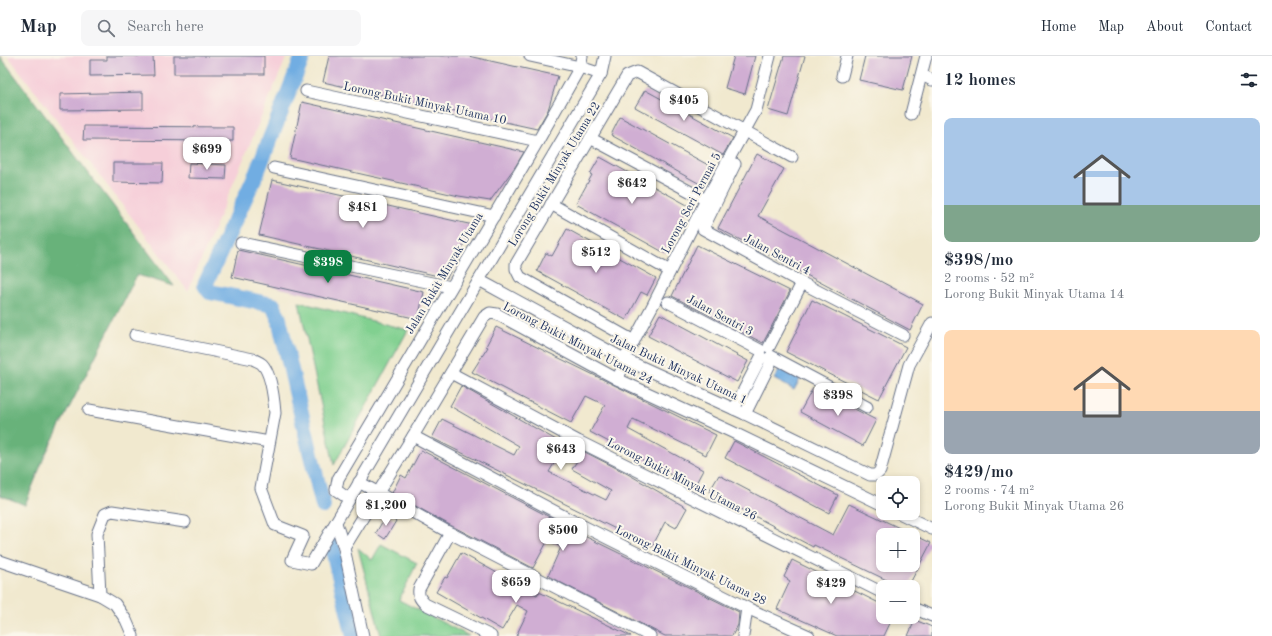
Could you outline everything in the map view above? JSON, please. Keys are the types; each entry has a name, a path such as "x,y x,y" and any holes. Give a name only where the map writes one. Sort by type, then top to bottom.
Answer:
{"street":[{"path":"530,56 581,61 601,74"},
{"path":"135,335 253,359 261,364 267,372 274,400 275,413 261,488 275,525 303,536 292,560 311,564 601,74 605,56"},
{"name":"Lorong Seri Permai 5","path":"614,377 706,200 756,110 770,56"},
{"path":"842,76 847,56"},
{"path":"911,114 926,56"},
{"name":"Jalan Bukit Minyak Utama","path":"349,499 336,490 338,479 538,141 581,61"},
{"name":"Lorong Bukit Minyak Utama 22","path":"634,341 520,277 516,269 518,260 590,138 632,74 744,132"},
{"path":"922,75 932,80"},
{"name":"Lorong Bukit Minyak Utama 10","path":"306,91 538,141"},
{"path":"744,132 792,156"},
{"path":"590,138 706,200"},
{"name":"Jalan Sentri 4","path":"735,164 703,229 802,283 903,335"},
{"path":"274,168 494,216"},
{"path":"551,204 670,271"},
{"path":"241,243 451,287"},
{"name":"Jalan Bukit Minyak Utama 1","path":"479,280 624,359 734,409 870,475 876,475 880,471 909,365 932,323"},
{"path":"734,409 766,354 802,283"},
{"name":"Jalan Sentri 3","path":"668,302 868,407"},
{"name":"Lorong Bukit Minyak Utama 24","path":"344,548 413,436 484,316 490,314 497,314 614,377 876,502"},
{"path":"744,414 770,364 766,354"},
{"name":"Lorong Bukit Minyak Utama 26","path":"451,373 578,441 876,590"},
{"path":"89,410 269,442"},
{"name":"Lorong Bukit Minyak Utama 28","path":"413,436 571,520 747,608 809,636"},
{"path":"359,482 450,533 650,636"},
{"path":"100,595 97,534 105,514 112,511 185,522"},
{"path":"914,520 932,528"},
{"path":"336,523 344,548 363,636"},
{"path":"450,533 419,589 420,599 425,604 491,636"},
{"path":"5,562 100,595 115,604 126,620 133,636"},
{"path":"743,636 747,608"},
{"path":"920,611 932,616"}],"shaded area":[{"path":"8,56 287,56 188,291"}],"green space":[{"path":"0,56 174,286 137,275 45,455 25,505 0,495"},
{"path":"299,302 408,330 334,465"},
{"path":"381,544 417,563 399,600 469,636 381,636 358,548 372,560"}],"water":[{"path":"780,369 800,379 794,390 774,379"}],"building":[{"path":"107,56 153,56 154,75 90,76 90,60 107,60"},
{"path":"174,56 264,56 264,74 174,74"},
{"path":"329,56 468,56 558,76 548,110 537,129 323,82"},
{"path":"734,56 755,56 745,94 725,88"},
{"path":"784,56 805,56 788,116 768,110"},
{"path":"865,56 912,56 903,90 859,80"},
{"path":"645,90 733,138 723,155 635,107"},
{"path":"143,92 143,109 60,110 60,94"},
{"path":"302,102 524,152 490,201 459,196 290,158"},
{"path":"620,117 710,166 700,184 611,135"},
{"path":"84,126 233,127 233,141 83,140"},
{"path":"757,154 784,169 758,216 923,304 910,330 718,228"},
{"path":"600,157 689,206 673,234 675,235 665,253 576,204"},
{"path":"113,163 163,163 162,183 113,182"},
{"path":"189,163 226,165 225,179 188,178"},
{"path":"272,180 473,225 447,278 259,235"},
{"path":"567,229 656,278 647,295 641,292 626,320 537,271 546,253 552,256"},
{"path":"697,245 790,291 763,343 672,296"},
{"path":"238,250 424,292 418,319 232,277"},
{"path":"812,300 906,347 879,399 786,352"},
{"path":"660,314 748,361 737,382 648,336"},
{"path":"496,327 716,435 706,455 633,419 628,429 703,470 694,487 590,432 605,405 586,396 571,423 472,372 488,347 486,346"},
{"path":"461,386 565,445 549,472 606,500 611,491 572,469 583,451 626,473 687,508 676,528 665,522 652,547 432,438 442,419 514,455 519,446 450,406"},
{"path":"813,388 876,420 863,446 800,412"},
{"path":"734,441 838,495 829,513 725,458"},
{"path":"421,450 563,524 562,525 739,612 738,625 732,636 665,636 548,576 561,547 548,540 533,568 392,493 401,475 406,478"},
{"path":"719,475 833,535 849,504 876,517 876,520 883,520 899,528 876,528 876,572 916,572 912,580 886,580 814,545 813,547 709,492"},
{"path":"386,515 396,521 385,539 376,533"},
{"path":"920,538 931,543 920,564"},
{"path":"461,553 537,595 539,592 631,636 516,636 528,611 517,605 502,630 436,592 445,577 447,578"},
{"path":"792,560 876,602 876,624 890,624 884,636 837,636 777,609 790,581 784,577"},
{"path":"920,622 932,627 932,636 908,636 913,624 920,624"}],"waterway":[{"path":"303,56 257,172 205,285 210,292 273,305 279,319 323,506"},
{"path":"332,546 354,636"}]}
